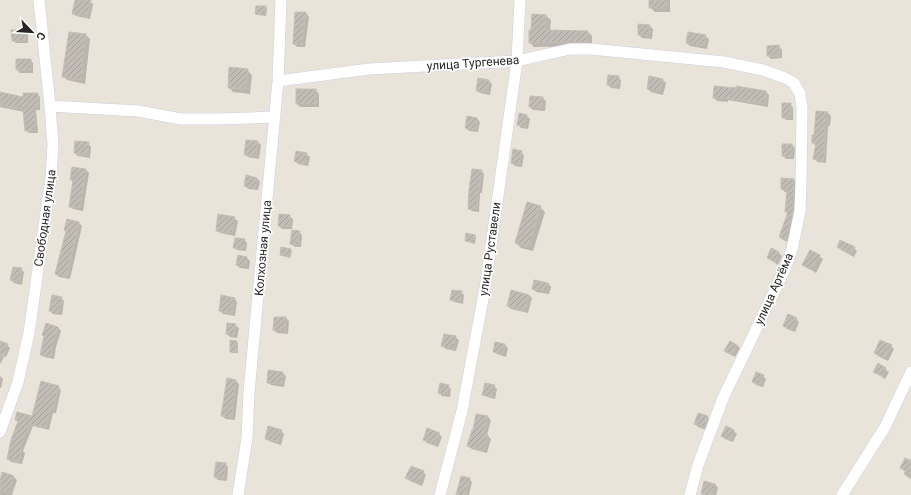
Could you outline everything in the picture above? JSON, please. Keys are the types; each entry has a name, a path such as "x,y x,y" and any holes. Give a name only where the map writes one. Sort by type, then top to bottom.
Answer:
{"street":[{"name":"Свободная улица","path":"0,432 18,382 29,332 51,177 53,145 39,0"},
{"name":"Колхозная улица","path":"238,495 247,438 249,392 278,81 282,0"},
{"name":"улица Руставели","path":"440,495 462,411 485,288 517,62 520,0"},
{"name":"улица Тургенева","path":"278,81 370,68 517,62 570,49 591,49 724,62 763,70 785,78"},
{"name":"улица Артёма","path":"690,495 698,464 723,398 785,270 792,249 800,211 802,107 800,94 794,83 785,78"},
{"path":"50,106 138,111 181,119 275,118"},
{"path":"842,495 885,427 911,372"}],"building":[{"path":"75,0 91,0 87,17 72,14"},
{"path":"649,0 666,0 666,8 649,8"},
{"path":"256,6 266,6 265,15 255,14"},
{"path":"295,12 306,12 302,45 293,44"},
{"path":"532,14 546,15 546,30 588,31 588,42 529,43 529,30 531,30"},
{"path":"638,24 650,25 649,36 638,35"},
{"path":"11,30 25,30 25,41 12,41"},
{"path":"69,32 86,34 82,65 84,66 81,80 62,77"},
{"path":"688,32 706,35 704,46 686,43"},
{"path":"779,45 780,56 767,56 767,46"},
{"path":"16,59 31,59 31,70 16,70"},
{"path":"229,67 248,69 246,89 228,88"},
{"path":"608,75 619,76 618,87 607,85"},
{"path":"649,76 663,79 660,92 647,89"},
{"path":"478,78 489,80 487,92 476,91"},
{"path":"714,86 736,88 736,86 766,91 765,104 725,98 713,98"},
{"path":"296,89 316,89 316,104 296,104"},
{"path":"0,92 23,97 23,93 38,93 38,107 34,107 35,130 25,131 23,110 0,105"},
{"path":"530,96 543,97 542,108 529,107"},
{"path":"782,103 791,103 790,118 782,118"},
{"path":"816,111 828,112 827,124 825,124 825,151 823,161 813,159 816,143 812,143 812,135 814,135"},
{"path":"519,113 527,115 525,127 517,125"},
{"path":"467,116 477,118 476,130 465,128"},
{"path":"246,140 258,141 256,156 244,155"},
{"path":"75,141 89,142 87,155 74,153"},
{"path":"782,144 792,144 792,157 782,156"},
{"path":"513,149 522,151 519,165 511,163"},
{"path":"296,151 307,153 305,164 294,161"},
{"path":"72,167 86,169 80,208 69,207 73,180 70,180"},
{"path":"472,169 482,170 478,191 477,209 468,209"},
{"path":"246,175 257,178 255,188 244,186"},
{"path":"781,178 794,179 793,213 786,240 779,237 788,212 785,212 787,190 781,189"},
{"path":"527,202 541,206 529,247 515,243"},
{"path":"218,214 235,217 232,233 216,231"},
{"path":"279,214 290,215 290,226 278,226"},
{"path":"67,219 79,222 67,277 55,274 66,231 64,230"},
{"path":"292,230 300,231 298,245 290,244"},
{"path":"466,233 475,235 474,243 465,241"},
{"path":"235,238 245,239 244,249 233,248"},
{"path":"840,240 855,247 851,254 837,247"},
{"path":"281,247 291,249 289,257 280,255"},
{"path":"771,248 779,252 775,262 767,258"},
{"path":"810,250 820,255 812,270 802,265"},
{"path":"238,255 247,257 246,266 236,265"},
{"path":"13,267 22,268 19,282 10,280"},
{"path":"534,280 548,283 547,291 532,289"},
{"path":"452,290 462,291 460,301 450,300"},
{"path":"511,290 529,295 525,311 507,306"},
{"path":"52,295 62,297 59,313 49,311"},
{"path":"221,295 235,298 232,314 219,311"},
{"path":"788,314 797,318 792,330 783,326"},
{"path":"274,317 286,317 285,331 273,330"},
{"path":"46,323 58,327 53,343 51,357 40,355 44,336 42,335"},
{"path":"227,323 236,324 234,335 226,334"},
{"path":"444,334 456,336 454,349 441,346"},
{"path":"230,340 237,341 237,352 230,352"},
{"path":"880,340 892,345 885,358 874,353"},
{"path":"0,341 8,344 1,363 0,363"},
{"path":"730,341 737,345 732,355 724,351"},
{"path":"495,342 505,344 503,354 493,352"},
{"path":"878,363 886,368 882,376 873,372"},
{"path":"268,370 283,372 282,384 267,383"},
{"path":"756,372 764,375 760,385 752,382"},
{"path":"227,378 236,380 232,417 221,416"},
{"path":"41,381 59,386 53,411 50,410 46,428 30,424 20,448 22,449 19,462 7,459 11,440 18,421 15,420 17,412 32,416"},
{"path":"440,383 449,385 447,395 438,393"},
{"path":"485,383 495,385 492,397 482,395"},
{"path":"698,413 708,416 704,427 694,424"},
{"path":"476,414 488,416 484,433 488,435 484,451 467,446 473,430"},
{"path":"268,426 282,430 278,442 265,439"},
{"path":"726,426 734,430 730,440 721,436"},
{"path":"427,428 440,433 435,445 423,440"},
{"path":"905,458 911,461 911,474 900,468"},
{"path":"216,462 226,463 224,478 214,477"},
{"path":"411,466 424,471 419,484 405,478"},
{"path":"2,472 14,476 9,492 0,489"},
{"path":"461,476 470,478 465,495 456,495"},
{"path":"704,481 715,484 712,495 701,494"}]}
